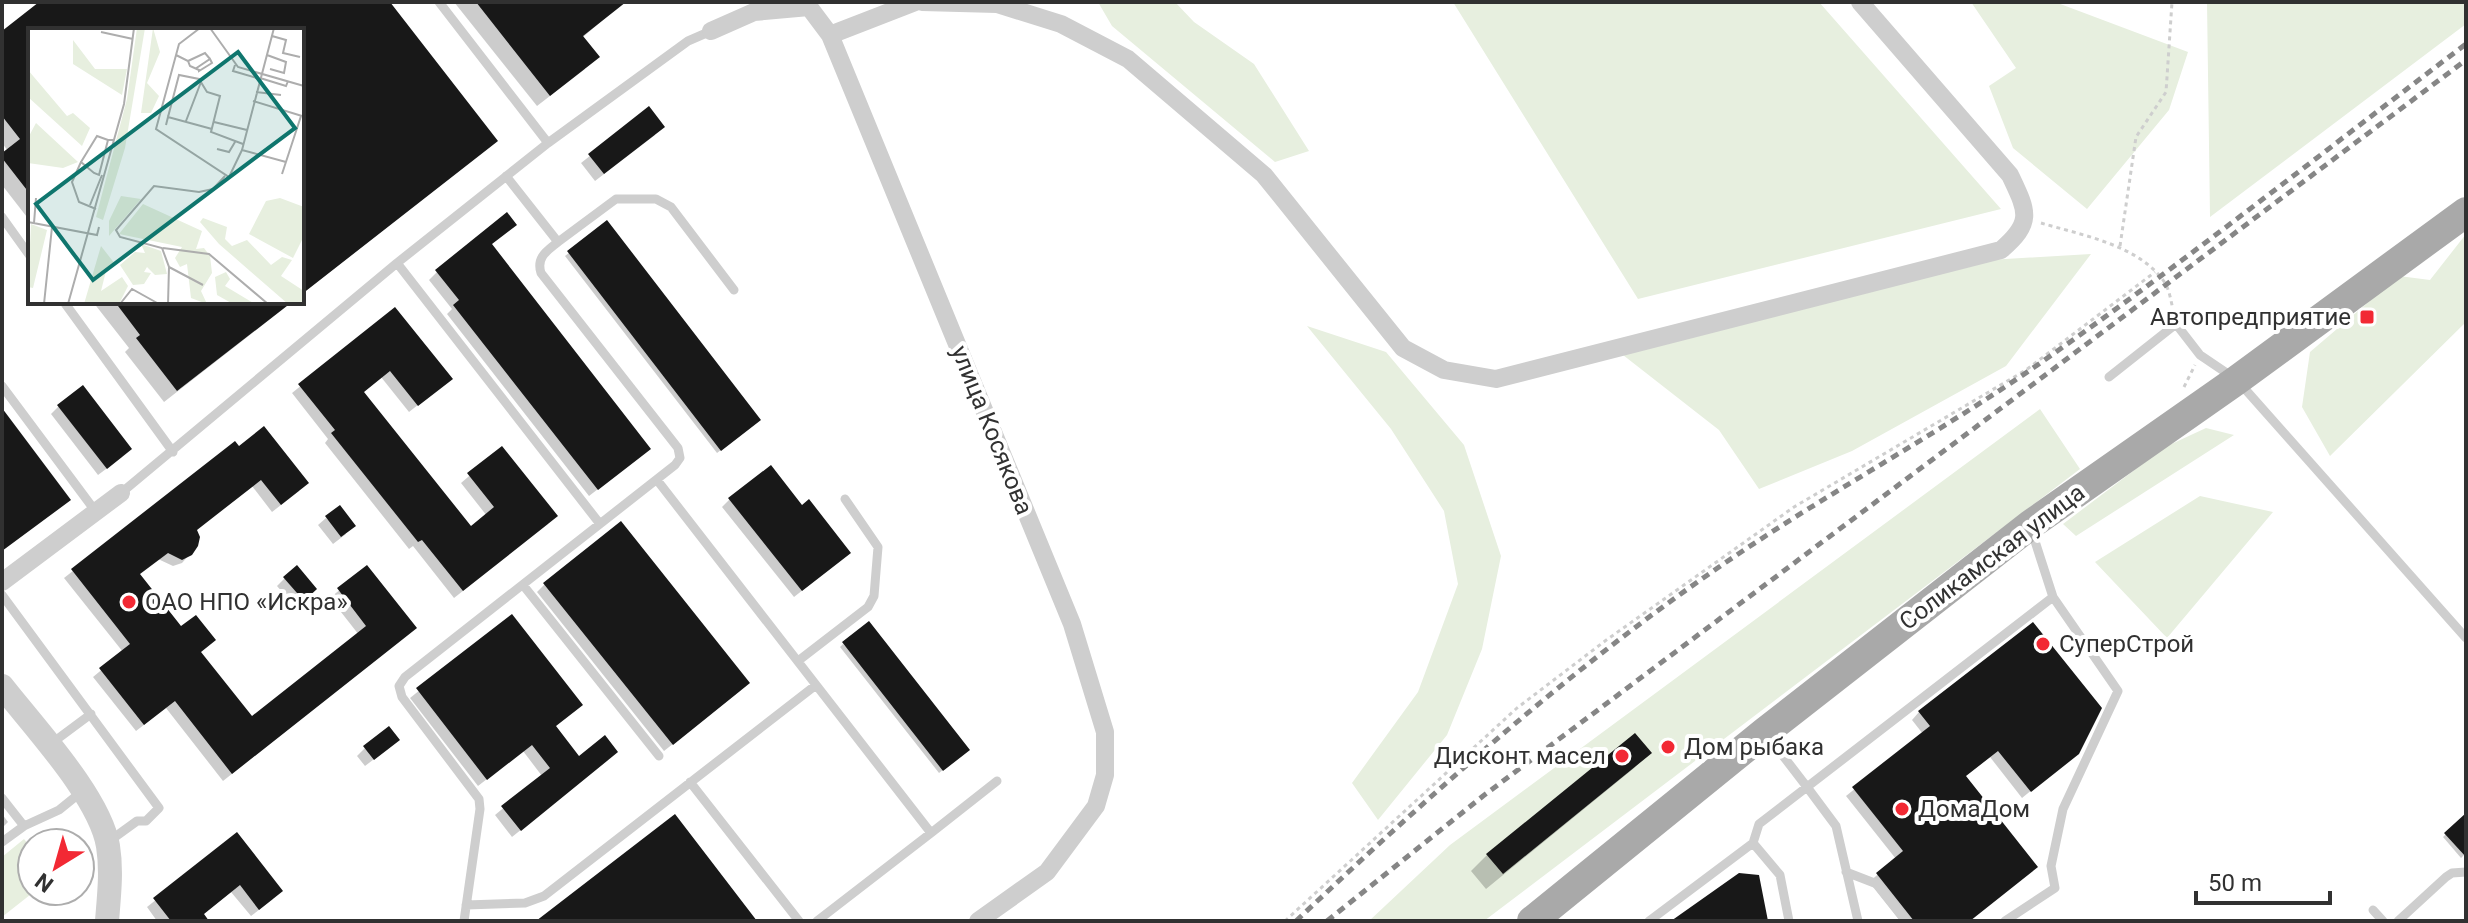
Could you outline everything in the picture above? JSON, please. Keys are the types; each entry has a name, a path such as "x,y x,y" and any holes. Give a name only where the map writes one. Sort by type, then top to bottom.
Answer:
{"main road":[{"name":"Соликамская улица","path":"1532,921 1765,732 2030,525 2237,380 2466,212"}],"street":[{"path":"830,35 915,2"},
{"path":"922,2 997,4 1061,24 1128,59 1264,175 1403,348 1444,370 1496,379 2001,250 2017,237 2026,219 2022,200 2010,175 1860,2"},
{"name":"улица Косякова","path":"711,31 754,12 809,7 830,35 1072,624 1105,732 1105,775 1096,806 1047,872 978,921"},
{"path":"2,582 121,493"},
{"path":"2,686 96,810 107,843 110,868 107,921"}],"lane":[{"path":"439,2 548,143"},
{"path":"121,493 397,263 548,143 688,41 711,31"},
{"path":"506,176 558,242"},
{"path":"464,921 479,799 402,697 399,686 405,677 657,480 680,458 678,448 541,273 538,264 542,255 616,199 656,199 671,207 734,290"},
{"path":"2,217 28,253"},
{"path":"397,263 600,524"},
{"path":"65,304 173,452"},
{"path":"2109,377 2176,324 2200,355 2237,380 2466,638"},
{"path":"2,386 96,512"},
{"path":"657,480 931,833"},
{"path":"798,661 868,607 874,596 878,547 845,499"},
{"path":"2005,921 2055,888 2051,866 2063,809 2118,691 2053,597 2030,525"},
{"path":"523,585 659,756"},
{"path":"2,595 159,808 146,821 137,821 107,843"},
{"path":"1649,921 1753,843 1759,824 2053,597"},
{"path":"466,905 525,903 544,896 816,685"},
{"path":"48,746 91,714"},
{"path":"1765,732 1836,826 1858,921"},
{"path":"817,921 997,781"},
{"path":"690,782 799,921"},
{"path":"2,842 24,826 59,810 83,791"},
{"path":"2,798 24,826"},
{"path":"1753,843 1780,875 1789,921"},
{"path":"1846,872 1877,884 1906,921"},
{"path":"2398,921 2446,877 2452,873 2466,872"},
{"path":"2373,910 2383,921"}],"path":[{"path":"2120,246 2136,137 2166,92 2172,2"},
{"path":"2026,219 2120,246 2167,285 2176,324"},
{"path":"1285,921 1517,708 1594,649 1794,507 2026,370 2155,272"}],"green space":[{"path":"1098,2 1175,2 1194,22 1254,64 1309,151 1275,162 1112,26"},
{"path":"1453,2 1819,2 2001,209 1638,299"},
{"path":"1971,2 2055,2 2188,52 2169,110 2087,209 2013,148 1989,86 2016,68"},
{"path":"2207,2 2466,2 2466,24 2210,217"},
{"path":"2466,234 2466,322 2330,456 2302,407 2310,352 2399,276 2430,280"},
{"path":"2091,254 2006,366 1852,451 1759,489 1719,430 1623,355 1989,260"},
{"path":"1307,326 1386,352 1464,445 1501,556 1482,649 1447,735 1378,820 1352,783 1418,692 1458,584 1444,511 1391,429"},
{"path":"2040,409 2080,469 1484,921 1369,921 1450,845"},
{"path":"2206,428 2234,435 2076,536 2063,524 2165,447"},
{"path":"2200,496 2273,512 2167,638 2095,562"},
{"path":"16,846 16,906 2,917 2,857"}],"building":[{"path":"39,2 390,2 498,141 304,292 304,28 28,28 28,191 2,158 2,153 20,139 2,116 2,31"},
{"path":"476,2 626,2 583,36 600,57 550,96"},
{"path":"649,106 665,127 604,174 588,154"},
{"path":"507,212 517,225 492,244 651,449 598,490 453,305 459,300 435,270"},
{"path":"607,220 761,420 721,451 567,251"},
{"path":"117,304 289,304 177,391 136,338 140,335"},
{"path":"395,307 453,379 418,406 390,371 364,392 471,526 494,507 467,473 502,446 558,516 463,591 422,540 418,542 331,433 335,430 298,384"},
{"path":"83,385 132,449 107,469 57,405"},
{"path":"2,408 71,500 2,551"},
{"name":"ОАО НПО «Искра»","path":"264,426 309,483 281,505 261,480 197,530 200,537 192,555 182,560 168,553 140,574 181,626 196,615 216,640 201,652 252,716 366,626 337,588 367,565 417,628 232,774 175,701 144,725 99,668 130,644 71,569 235,441 239,446"},
{"path":"771,465 802,505 809,499 851,553 802,591 728,498"},
{"path":"340,505 356,526 341,537 325,516"},
{"path":"621,521 750,683 673,745 543,583"},
{"path":"297,565 317,589 304,601 283,577"},
{"path":"512,614 583,705 556,726 579,756 605,735 618,752 521,831 501,806 550,768 532,745 487,780 416,688"},
{"path":"869,621 970,750 943,771 842,642"},
{"path":"2033,622 2102,708 2079,754 2031,792 1998,751 1966,776 2038,867 1970,921 1914,921 1876,873 1903,851 1852,787 1930,726 1918,711"},
{"path":"389,726 400,740 374,760 363,746"},
{"path":"1635,733 1652,753 1503,874 1486,854"},
{"path":"2466,813 2466,857 2444,833"},
{"path":"675,814 757,921 536,921"},
{"path":"237,832 283,891 259,910 240,885 204,914 209,921 171,921 153,898"},
{"path":"1739,873 1759,875 1768,921 1671,921"}],"railway":[{"path":"1296,921 1501,736 1662,607 1758,541 2036,366 2199,248 2466,44"},
{"path":"1327,921 1483,796 2466,60"}],"place":[{"name":"Автопредприятие","path":"2367,317"},
{"name":"ОАО НПО «Искра»","path":"129,602"},
{"name":"СуперСтрой","path":"2043,644"},
{"name":"Дом рыбака","path":"1668,747"},
{"name":"Дисконт масел","path":"1622,756"},
{"name":"ДомаДом","path":"1902,809"}]}
